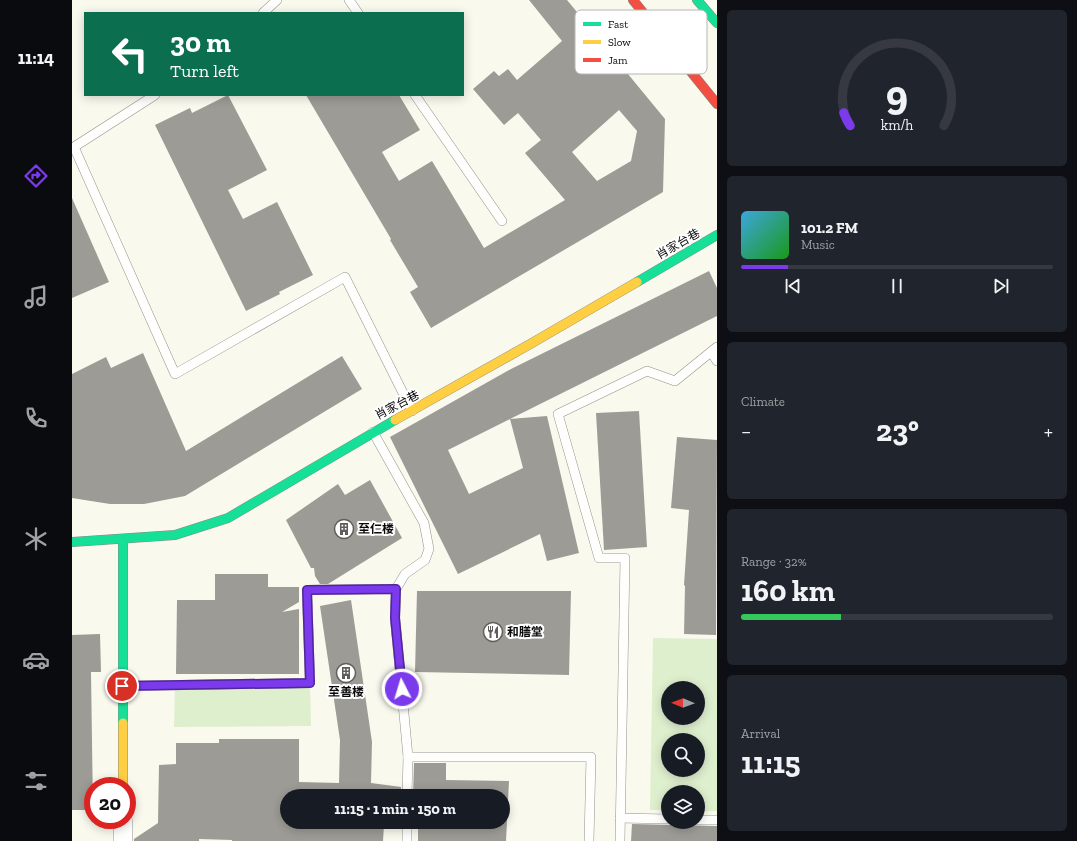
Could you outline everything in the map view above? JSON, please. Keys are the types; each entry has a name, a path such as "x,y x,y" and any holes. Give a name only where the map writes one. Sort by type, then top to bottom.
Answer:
{"street":[{"path":"633,0 641,10"},
{"path":"697,0 706,10"},
{"path":"707,12 717,23"},
{"path":"693,74 717,104"},
{"name":"肖家台巷","path":"72,542 175,535 228,518 373,432 717,236"},
{"path":"123,539 123,777"},
{"path":"123,829 123,841"}],"lane":[{"path":"264,12 277,0"},
{"path":"349,0 357,12"},
{"path":"153,96 74,147 174,374 344,277 412,411"},
{"path":"416,96 502,221"},
{"path":"620,841 625,558 599,558 558,414 647,371 675,381 714,350 717,361"},
{"path":"373,432 424,523 429,549 425,560 404,574 396,589 395,618 408,757 408,789"},
{"path":"122,686 310,683 307,590 396,589"},
{"path":"408,757 591,757 589,841"},
{"path":"620,818 661,819"},
{"path":"705,820 717,820"},
{"path":"407,829 407,841"}],"green space":[{"path":"653,638 717,639 717,811 705,811 705,785 661,785 661,810 650,810"},
{"path":"310,683 311,726 174,727 175,685"}],"building":[{"path":"529,0 567,0 575,10 575,74 628,74 665,119 663,192 431,328 410,292 418,287 307,96 400,96 420,130 382,152 399,181 432,161 484,248 565,200 525,153 541,140 518,113 504,125 473,89 494,71 499,76 508,69 517,80 562,41","holes":["619,110 637,131 631,161 597,181 572,152"]},
{"path":"229,96 267,170 228,190 243,219 277,202 313,275 246,311 155,125 190,108 192,113"},
{"path":"72,198 109,282 72,298"},
{"path":"709,271 717,288 717,316 510,419 547,416 579,553 547,561 540,534 458,574 390,437 511,369","holes":["510,419 523,468 469,494 448,450"]},
{"path":"143,353 186,451 342,356 362,389 185,496 144,504 110,504 72,498 72,374 106,357 111,368"},
{"path":"639,411 647,547 604,550 596,413"},
{"path":"677,437 717,440 716,635 684,634 684,585 689,510 671,508"},
{"name":"至仁楼","path":"370,480 402,538 328,584 320,584 315,576 314,568 311,568 286,520 338,484 345,495"},
{"path":"215,574 268,574 268,587 299,587 299,602 282,612 299,609 299,674 176,674 177,600 215,600"},
{"name":"和膳堂","path":"417,591 571,591 569,675 415,672"},
{"path":"351,600 372,742 371,783 401,787 401,789 280,789 280,829 384,829 383,841 232,841 199,839 199,841 134,841 134,839 158,823 159,765 176,764 176,743 219,743 219,739 299,739 299,782 339,783 340,740 320,606"},
{"path":"100,634 101,672 91,672 93,777 84,777 84,810 72,810 72,635"},
{"path":"414,763 446,763 446,780 509,781 509,789 413,789"},
{"path":"632,824 661,825 661,829 705,829 705,826 717,826 717,841 631,841"},
{"path":"418,829 507,829 506,841 418,841"}],"traffic: fast":[{"path":"697,0 706,10"},
{"path":"707,12 717,23"},
{"path":"637,282 717,235"},
{"path":"72,542 175,535 228,518 395,420"},
{"path":"123,539 123,723"}],"traffic: slow":[{"path":"395,420 637,282"},
{"path":"123,723 123,777"}],"traffic: jam":[{"path":"633,0 641,10"},
{"path":"693,74 717,104"}],"place":[{"name":"至仁楼","path":"344,529"},
{"name":"和膳堂","path":"493,632"},
{"name":"至善楼","path":"346,673"}],"route":[{"path":"122,686 310,683 307,590 396,589 395,618 402,689"}]}
